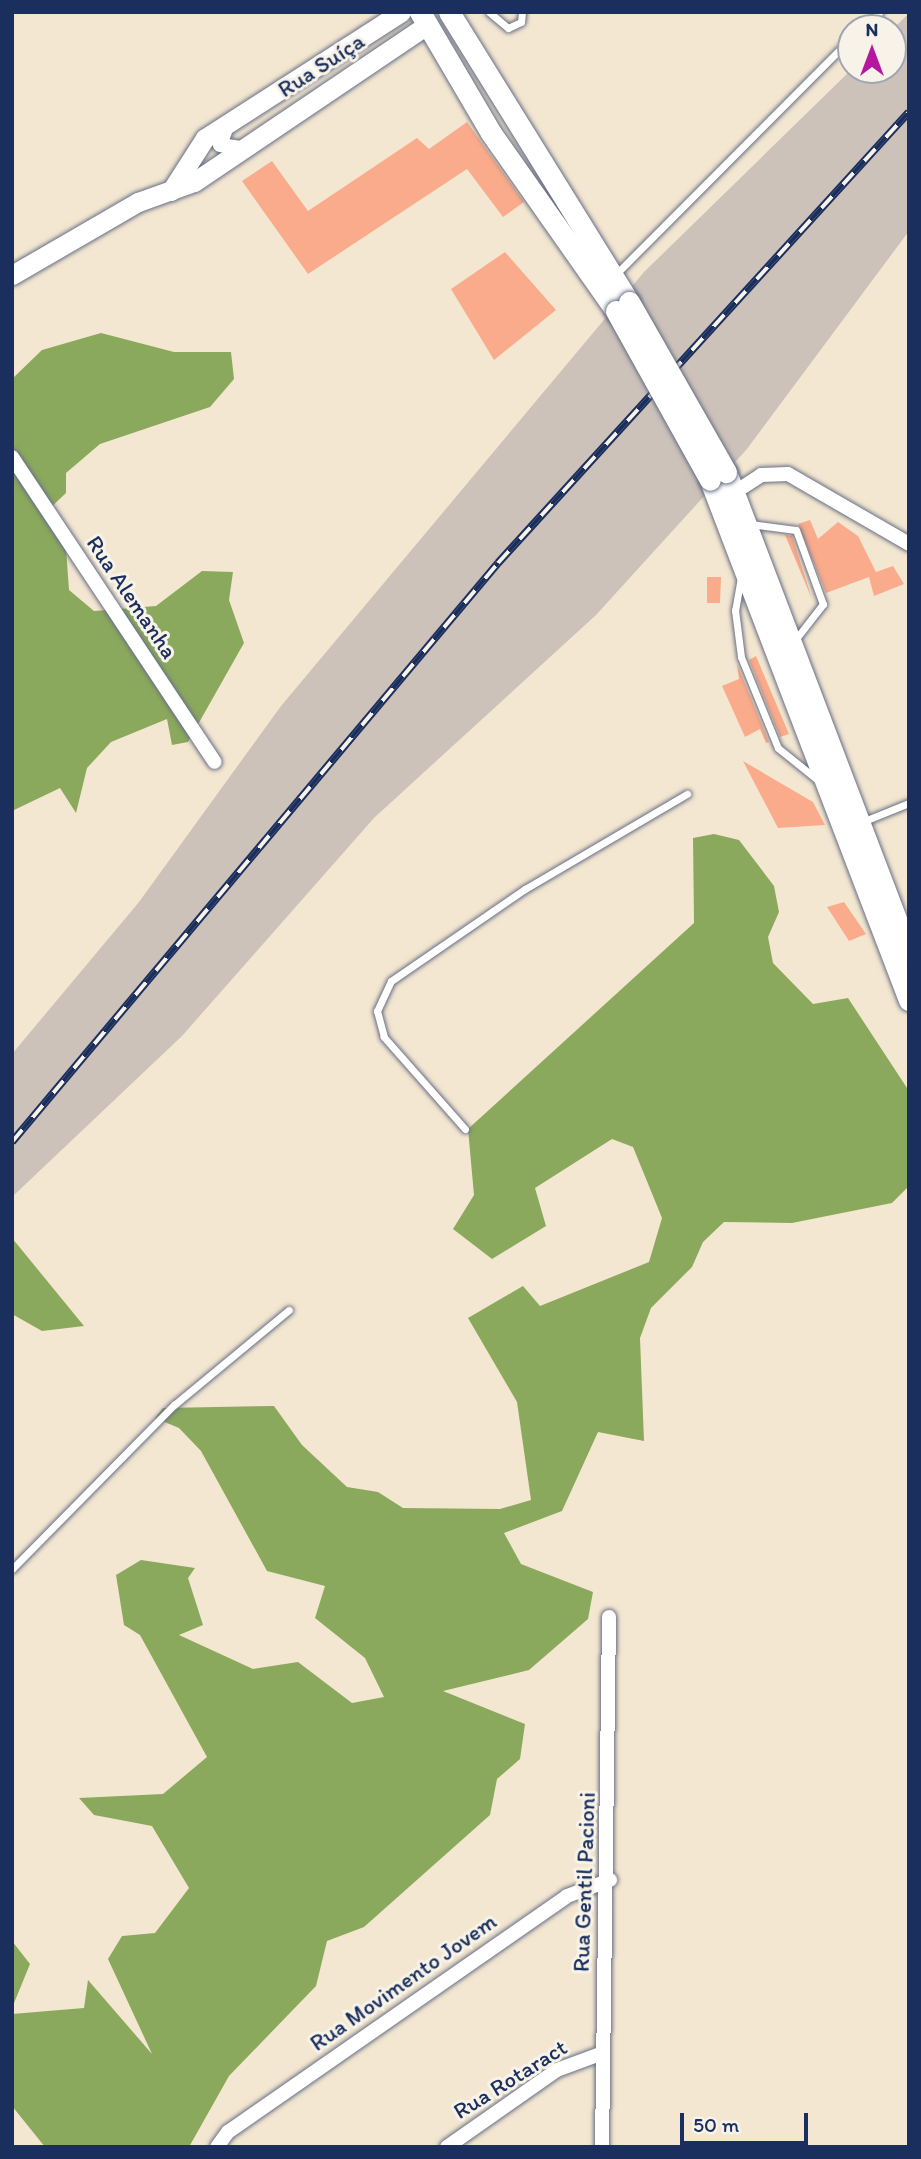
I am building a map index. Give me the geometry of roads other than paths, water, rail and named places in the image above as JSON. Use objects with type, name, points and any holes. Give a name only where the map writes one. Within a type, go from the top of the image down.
[{"type":"main road","points":[[449,12],[473,48],[609,281],[728,497],[744,566],[909,1000]]},
{"type":"main road","points":[[425,16],[447,21],[473,48]]},
{"type":"main road","points":[[425,16],[491,134],[609,281]]},
{"type":"main road","points":[[728,497],[750,524],[909,953]]},
{"type":"street","name":"Rua Suíça","points":[[171,191],[205,138],[401,12]]},
{"type":"street","name":"Rua Suíça","points":[[12,275],[138,202],[171,191],[241,148],[367,65],[425,16]]},
{"type":"street","points":[[353,45],[367,65]]},
{"type":"street","points":[[227,126],[220,145],[241,148]]},
{"type":"street","name":"Rua Alemanha","points":[[12,457],[215,762]]},
{"type":"street","points":[[728,497],[761,475],[788,474],[909,544]]},
{"type":"street","name":"Rua Gentil Pacioni","points":[[602,2147],[600,2054],[610,1880],[609,1617]]},
{"type":"street","name":"Rua Movimento Jovem","points":[[217,2147],[228,2132],[567,1896],[610,1880]]},
{"type":"street","name":"Rua Rotaract","points":[[447,2147],[557,2070],[600,2054]]},
{"type":"lane","points":[[489,12],[508,28],[521,22],[522,12]]},
{"type":"lane","points":[[609,281],[837,52]]},
{"type":"lane","points":[[750,524],[796,530],[822,604],[795,640]]},
{"type":"lane","points":[[744,566],[735,610],[741,657],[778,748],[797,769],[826,785]]},
{"type":"lane","points":[[465,1129],[384,1037],[377,1011],[391,981],[525,888],[687,794]]},
{"type":"lane","points":[[861,822],[909,803]]},
{"type":"lane","points":[[12,1569],[174,1405],[289,1310]]},
{"type":"railway","points":[[12,1142],[498,563],[909,112]]}]
